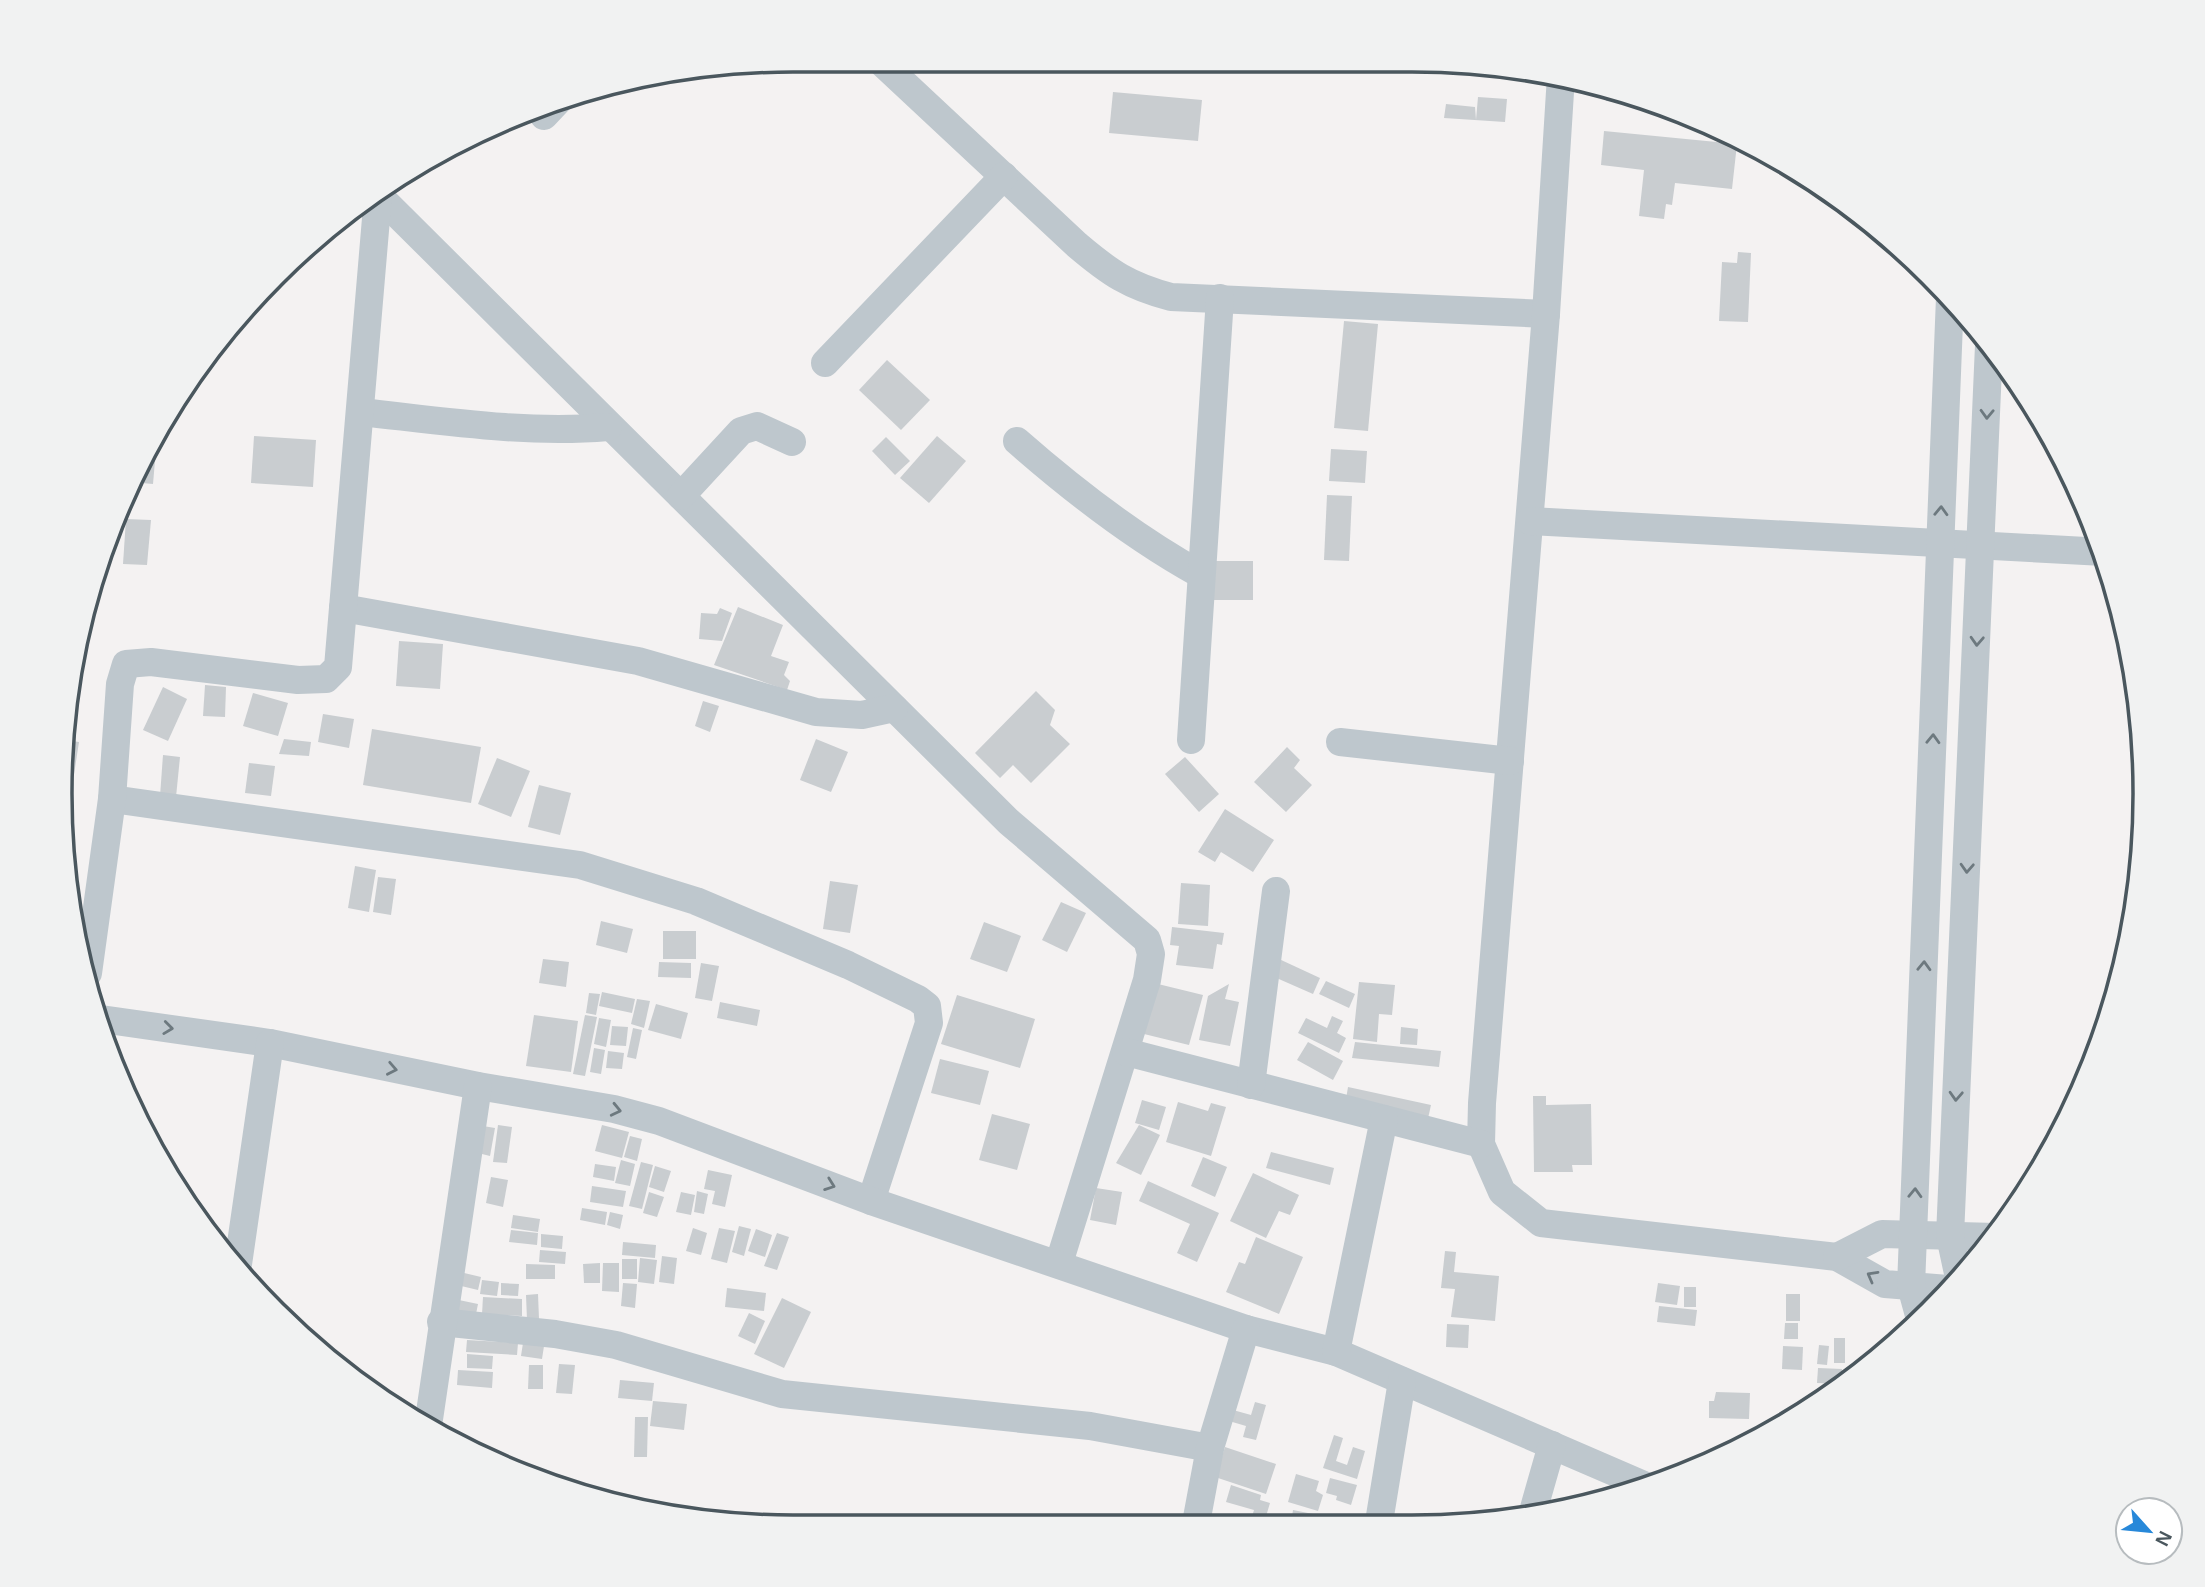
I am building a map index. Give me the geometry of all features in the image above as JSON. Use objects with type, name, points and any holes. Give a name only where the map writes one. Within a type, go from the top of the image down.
[{"type":"street","points":[[892,72],[1110,274],[1138,288],[1171,297],[1546,314]]},
{"type":"street","points":[[1561,88],[1530,522],[1482,1102],[1482,1144],[1502,1192],[1541,1223],[1837,1257],[1885,1284],[1937,1288]]},
{"type":"street","points":[[825,363],[1004,176]]},
{"type":"street","points":[[383,200],[608,427],[1009,822],[1147,940],[1151,954],[1147,980],[1059,1263]]},
{"type":"street","points":[[91,955],[112,799],[120,684],[126,664],[151,662],[298,680],[326,678],[338,667],[341,657],[376,205]]},
{"type":"street","points":[[1191,740],[1220,299]]},
{"type":"street","points":[[1917,1308],[1911,1286],[1949,313]]},
{"type":"street","points":[[1956,1266],[1950,1236],[1988,360]]},
{"type":"street","points":[[361,412],[505,429],[575,430],[608,427]]},
{"type":"street","points":[[681,496],[741,431],[757,426],[793,442]]},
{"type":"street","points":[[1017,441],[1067,485],[1150,547],[1200,574]]},
{"type":"street","points":[[1530,522],[2091,551]]},
{"type":"street","points":[[343,608],[638,660],[816,712],[862,715],[894,708]]},
{"type":"street","points":[[1340,742],[1510,761]]},
{"type":"street","points":[[112,799],[580,866],[696,901],[848,965],[918,999],[927,1006],[929,1023],[872,1201]]},
{"type":"street","points":[[1251,1085],[1276,891]]},
{"type":"street","points":[[108,1020],[270,1043],[478,1086],[614,1109],[659,1121],[872,1201],[1246,1329],[1336,1352],[1633,1480]]},
{"type":"street","points":[[239,1254],[270,1043]]},
{"type":"street","points":[[1126,1052],[1482,1144]]},
{"type":"street","points":[[429,1417],[441,1322],[478,1086]]},
{"type":"street","points":[[1336,1352],[1384,1119]]},
{"type":"street","points":[[1837,1257],[1882,1234],[1981,1237]]},
{"type":"street","points":[[441,1322],[555,1334],[616,1345],[782,1394],[1090,1426],[1210,1448]]},
{"type":"street","points":[[1197,1515],[1210,1448],[1246,1329]]},
{"type":"street","points":[[1380,1515],[1402,1381]]},
{"type":"street","points":[[1535,1504],[1552,1445]]},
{"type":"building","points":[[1113,92],[1202,100],[1198,141],[1109,133]]},
{"type":"building","points":[[1478,97],[1507,99],[1505,122],[1444,118],[1446,104],[1475,107],[1476,120]]},
{"type":"building","points":[[1604,131],[1723,143],[1736,149],[1732,189],[1675,183],[1672,205],[1666,204],[1664,219],[1639,216],[1644,170],[1601,165]]},
{"type":"building","points":[[1738,252],[1751,253],[1748,322],[1719,321],[1722,262],[1737,263]]},
{"type":"building","points":[[1344,321],[1378,324],[1368,431],[1334,428]]},
{"type":"building","points":[[887,360],[930,400],[901,430],[859,390]]},
{"type":"building","points":[[254,436],[316,440],[313,487],[251,483]]},
{"type":"building","points":[[937,436],[966,461],[929,503],[900,478]]},
{"type":"building","points":[[886,437],[910,461],[895,475],[872,451]]},
{"type":"building","points":[[1331,449],[1367,451],[1365,483],[1329,481]]},
{"type":"building","points":[[155,457],[153,484],[142,483]]},
{"type":"building","points":[[1327,495],[1352,496],[1349,561],[1324,560]]},
{"type":"building","points":[[126,519],[151,520],[147,565],[123,564]]},
{"type":"building","points":[[1210,561],[1253,561],[1253,600],[1210,600]]},
{"type":"building","points":[[738,607],[783,625],[771,656],[789,662],[784,675],[790,681],[787,690],[714,665]]},
{"type":"building","points":[[720,608],[732,613],[722,641],[699,639],[701,613],[717,614]]},
{"type":"building","points":[[399,641],[443,644],[440,689],[396,686]]},
{"type":"building","points":[[205,685],[226,687],[225,717],[203,716]]},
{"type":"building","points":[[163,687],[187,699],[168,741],[143,730]]},
{"type":"building","points":[[1036,691],[1055,710],[1050,725],[1070,744],[1031,783],[1013,765],[1000,778],[975,753]]},
{"type":"building","points":[[253,693],[288,703],[278,736],[243,726]]},
{"type":"building","points":[[703,701],[719,706],[710,732],[695,726]]},
{"type":"building","points":[[323,714],[354,719],[349,748],[318,742]]},
{"type":"building","points":[[372,729],[481,747],[471,803],[363,785]]},
{"type":"building","points":[[284,739],[311,742],[309,756],[279,754]]},
{"type":"building","points":[[816,739],[848,752],[831,792],[800,780]]},
{"type":"building","points":[[74,741],[79,742],[72,781]]},
{"type":"building","points":[[1287,747],[1300,760],[1294,768],[1312,785],[1286,812],[1254,782]]},
{"type":"building","points":[[163,755],[180,757],[176,797],[160,796]]},
{"type":"building","points":[[1185,757],[1219,794],[1199,812],[1165,774]]},
{"type":"building","points":[[497,758],[530,771],[511,817],[478,804]]},
{"type":"building","points":[[249,763],[275,766],[271,796],[245,793]]},
{"type":"building","points":[[539,785],[571,793],[560,835],[528,827]]},
{"type":"building","points":[[1225,809],[1274,840],[1253,872],[1221,852],[1215,862],[1198,852]]},
{"type":"building","points":[[355,866],[376,870],[369,912],[348,908]]},
{"type":"building","points":[[378,877],[396,879],[391,915],[373,912]]},
{"type":"building","points":[[830,881],[858,885],[850,933],[823,929]]},
{"type":"building","points":[[1181,883],[1210,885],[1208,926],[1178,924]]},
{"type":"building","points":[[1061,902],[1086,913],[1067,952],[1042,940]]},
{"type":"building","points":[[601,921],[633,929],[627,953],[596,945]]},
{"type":"building","points":[[984,922],[1021,936],[1007,972],[970,959]]},
{"type":"building","points":[[1172,927],[1224,933],[1222,945],[1217,944],[1213,969],[1176,965],[1179,946],[1170,945]]},
{"type":"building","points":[[663,931],[696,931],[696,959],[663,959]]},
{"type":"building","points":[[543,959],[569,962],[566,987],[539,983]]},
{"type":"building","points":[[1279,959],[1320,978],[1313,994],[1272,976]]},
{"type":"building","points":[[659,962],[691,963],[691,978],[658,977]]},
{"type":"building","points":[[701,963],[719,966],[712,1001],[695,998]]},
{"type":"building","points":[[1326,981],[1355,994],[1349,1008],[1319,994]]},
{"type":"building","points":[[1359,982],[1395,985],[1392,1015],[1379,1014],[1377,1042],[1353,1039]]},
{"type":"building","points":[[1158,984],[1203,995],[1189,1045],[1144,1034]]},
{"type":"building","points":[[1229,984],[1225,999],[1239,1002],[1230,1046],[1199,1040],[1208,996]]},
{"type":"building","points":[[602,992],[635,999],[632,1013],[599,1006]]},
{"type":"building","points":[[589,993],[600,994],[596,1015],[586,1013]]},
{"type":"building","points":[[957,995],[1035,1019],[1020,1068],[941,1044]]},
{"type":"building","points":[[637,999],[650,1001],[644,1028],[631,1024]]},
{"type":"building","points":[[720,1002],[760,1010],[757,1026],[717,1018]]},
{"type":"building","points":[[656,1004],[688,1013],[681,1039],[648,1030]]},
{"type":"building","points":[[534,1015],[578,1021],[571,1072],[526,1066]]},
{"type":"building","points":[[585,1015],[597,1017],[585,1076],[573,1074]]},
{"type":"building","points":[[1332,1016],[1343,1021],[1337,1033],[1346,1038],[1339,1053],[1298,1033],[1306,1018],[1327,1028]]},
{"type":"building","points":[[599,1018],[611,1020],[606,1047],[594,1044]]},
{"type":"building","points":[[612,1026],[628,1027],[626,1046],[610,1045]]},
{"type":"building","points":[[1401,1027],[1418,1029],[1417,1045],[1400,1044]]},
{"type":"building","points":[[633,1028],[642,1030],[636,1059],[627,1057]]},
{"type":"building","points":[[1308,1042],[1343,1061],[1333,1080],[1297,1060]]},
{"type":"building","points":[[1355,1042],[1441,1051],[1439,1067],[1352,1058]]},
{"type":"building","points":[[594,1048],[605,1050],[601,1074],[590,1072]]},
{"type":"building","points":[[608,1051],[624,1053],[622,1069],[606,1068]]},
{"type":"building","points":[[940,1059],[989,1071],[980,1105],[931,1093]]},
{"type":"building","points":[[1348,1087],[1431,1105],[1427,1123],[1345,1105]]},
{"type":"building","points":[[1533,1096],[1546,1096],[1546,1105],[1591,1104],[1592,1165],[1572,1165],[1573,1172],[1534,1172]]},
{"type":"building","points":[[1142,1100],[1166,1107],[1159,1130],[1135,1123]]},
{"type":"building","points":[[1178,1102],[1208,1111],[1211,1103],[1226,1107],[1211,1156],[1166,1142]]},
{"type":"building","points":[[992,1114],[1030,1124],[1017,1170],[979,1160]]},
{"type":"building","points":[[498,1125],[512,1127],[507,1163],[493,1162]]},
{"type":"building","points":[[602,1125],[629,1132],[622,1158],[595,1151]]},
{"type":"building","points":[[1139,1125],[1160,1135],[1141,1175],[1116,1163]]},
{"type":"building","points":[[483,1126],[495,1128],[490,1156],[478,1153]]},
{"type":"building","points":[[630,1136],[642,1139],[637,1161],[624,1157]]},
{"type":"building","points":[[1271,1152],[1334,1168],[1330,1185],[1266,1168]]},
{"type":"building","points":[[1203,1157],[1227,1167],[1215,1197],[1191,1186]]},
{"type":"building","points":[[621,1160],[635,1164],[630,1186],[615,1183]]},
{"type":"building","points":[[641,1162],[653,1165],[642,1209],[629,1206]]},
{"type":"building","points":[[595,1164],[616,1167],[614,1181],[593,1177]]},
{"type":"building","points":[[655,1166],[671,1171],[664,1192],[649,1187]]},
{"type":"building","points":[[708,1170],[732,1175],[725,1207],[712,1204],[715,1191],[704,1189]]},
{"type":"building","points":[[1253,1173],[1299,1195],[1290,1215],[1279,1211],[1266,1238],[1230,1221]]},
{"type":"building","points":[[491,1177],[508,1180],[503,1207],[486,1203]]},
{"type":"building","points":[[1148,1181],[1219,1213],[1197,1262],[1177,1253],[1190,1224],[1139,1201]]},
{"type":"building","points":[[592,1186],[626,1191],[623,1207],[590,1202]]},
{"type":"building","points":[[1096,1188],[1122,1192],[1116,1225],[1090,1220]]},
{"type":"building","points":[[697,1191],[708,1194],[704,1214],[694,1212]]},
{"type":"building","points":[[649,1192],[664,1197],[657,1217],[643,1213]]},
{"type":"building","points":[[681,1192],[695,1195],[691,1215],[676,1212]]},
{"type":"building","points":[[582,1208],[607,1212],[605,1225],[580,1220]]},
{"type":"building","points":[[610,1212],[623,1215],[620,1229],[607,1225]]},
{"type":"building","points":[[513,1215],[540,1219],[538,1232],[511,1228]]},
{"type":"building","points":[[739,1226],[751,1229],[744,1256],[732,1252]]},
{"type":"building","points":[[693,1228],[707,1233],[701,1255],[686,1251]]},
{"type":"building","points":[[719,1228],[735,1231],[727,1263],[711,1259]]},
{"type":"building","points":[[756,1229],[772,1235],[765,1257],[748,1251]]},
{"type":"building","points":[[511,1230],[538,1233],[537,1245],[509,1242]]},
{"type":"building","points":[[777,1233],[789,1237],[777,1270],[764,1266]]},
{"type":"building","points":[[541,1234],[563,1236],[562,1249],[541,1247]]},
{"type":"building","points":[[1256,1237],[1303,1257],[1279,1314],[1226,1292],[1239,1262],[1245,1264]]},
{"type":"building","points":[[623,1242],[656,1245],[655,1258],[622,1255]]},
{"type":"building","points":[[540,1250],[566,1252],[565,1264],[539,1262]]},
{"type":"building","points":[[1445,1251],[1456,1252],[1454,1272],[1499,1276],[1495,1321],[1451,1317],[1455,1289],[1441,1288]]},
{"type":"building","points":[[662,1256],[677,1258],[674,1284],[659,1282]]},
{"type":"building","points":[[640,1258],[657,1260],[654,1284],[638,1282]]},
{"type":"building","points":[[622,1259],[637,1259],[637,1279],[622,1279]]},
{"type":"building","points":[[600,1263],[600,1283],[584,1283],[583,1264]]},
{"type":"building","points":[[603,1263],[619,1263],[619,1292],[602,1291]]},
{"type":"building","points":[[526,1264],[555,1265],[555,1279],[526,1279]]},
{"type":"building","points":[[460,1272],[481,1277],[478,1290],[457,1285]]},
{"type":"building","points":[[482,1280],[499,1282],[497,1296],[480,1294]]},
{"type":"building","points":[[501,1283],[519,1284],[518,1296],[501,1295]]},
{"type":"building","points":[[623,1283],[637,1284],[635,1308],[621,1306]]},
{"type":"building","points":[[1658,1283],[1680,1286],[1677,1305],[1655,1302]]},
{"type":"building","points":[[1684,1287],[1696,1287],[1696,1307],[1684,1307]]},
{"type":"building","points":[[727,1288],[766,1293],[764,1311],[725,1307]]},
{"type":"building","points":[[538,1294],[539,1319],[527,1320],[526,1295]]},
{"type":"building","points":[[1786,1294],[1800,1294],[1800,1321],[1786,1321]]},
{"type":"building","points":[[483,1297],[522,1299],[522,1316],[482,1314]]},
{"type":"building","points":[[782,1298],[811,1312],[784,1368],[754,1354]]},
{"type":"building","points":[[454,1299],[478,1304],[475,1319],[451,1315]]},
{"type":"building","points":[[1659,1306],[1697,1310],[1695,1326],[1657,1322]]},
{"type":"building","points":[[749,1313],[765,1321],[755,1344],[738,1336]]},
{"type":"building","points":[[1785,1323],[1798,1323],[1798,1339],[1784,1339]]},
{"type":"building","points":[[1447,1324],[1469,1325],[1468,1348],[1446,1347]]},
{"type":"building","points":[[1834,1338],[1845,1338],[1845,1363],[1834,1363]]},
{"type":"building","points":[[467,1340],[518,1343],[517,1355],[466,1352]]},
{"type":"building","points":[[523,1343],[544,1346],[542,1359],[521,1356]]},
{"type":"building","points":[[1819,1345],[1829,1346],[1827,1365],[1817,1364]]},
{"type":"building","points":[[1783,1346],[1803,1347],[1802,1370],[1782,1369]]},
{"type":"building","points":[[467,1354],[493,1356],[492,1369],[467,1368]]},
{"type":"building","points":[[559,1364],[575,1365],[572,1394],[556,1393]]},
{"type":"building","points":[[529,1365],[543,1365],[543,1389],[528,1389]]},
{"type":"building","points":[[1818,1368],[1842,1369],[1842,1373],[1827,1383],[1817,1383]]},
{"type":"building","points":[[458,1370],[493,1372],[492,1388],[457,1385]]},
{"type":"building","points":[[620,1380],[654,1383],[652,1401],[618,1398]]},
{"type":"building","points":[[1716,1392],[1750,1393],[1749,1419],[1709,1418],[1709,1401],[1714,1401]]},
{"type":"building","points":[[653,1401],[687,1404],[684,1430],[650,1426]]},
{"type":"building","points":[[1255,1402],[1266,1405],[1256,1440],[1243,1437],[1246,1426],[1229,1421],[1233,1410],[1251,1415]]},
{"type":"building","points":[[635,1417],[648,1417],[647,1457],[634,1457]]},
{"type":"building","points":[[1334,1435],[1343,1438],[1336,1461],[1347,1465],[1353,1447],[1365,1451],[1357,1479],[1323,1468]]},
{"type":"building","points":[[1225,1447],[1276,1464],[1266,1494],[1215,1477]]},
{"type":"building","points":[[1296,1474],[1319,1481],[1316,1491],[1323,1495],[1318,1511],[1288,1502]]},
{"type":"building","points":[[1330,1478],[1357,1485],[1351,1505],[1326,1493]]},
{"type":"building","points":[[1231,1485],[1261,1495],[1260,1500],[1270,1503],[1266,1515],[1252,1515],[1254,1510],[1226,1502]]},
{"type":"building","points":[[1293,1510],[1318,1515],[1292,1515]]}]
